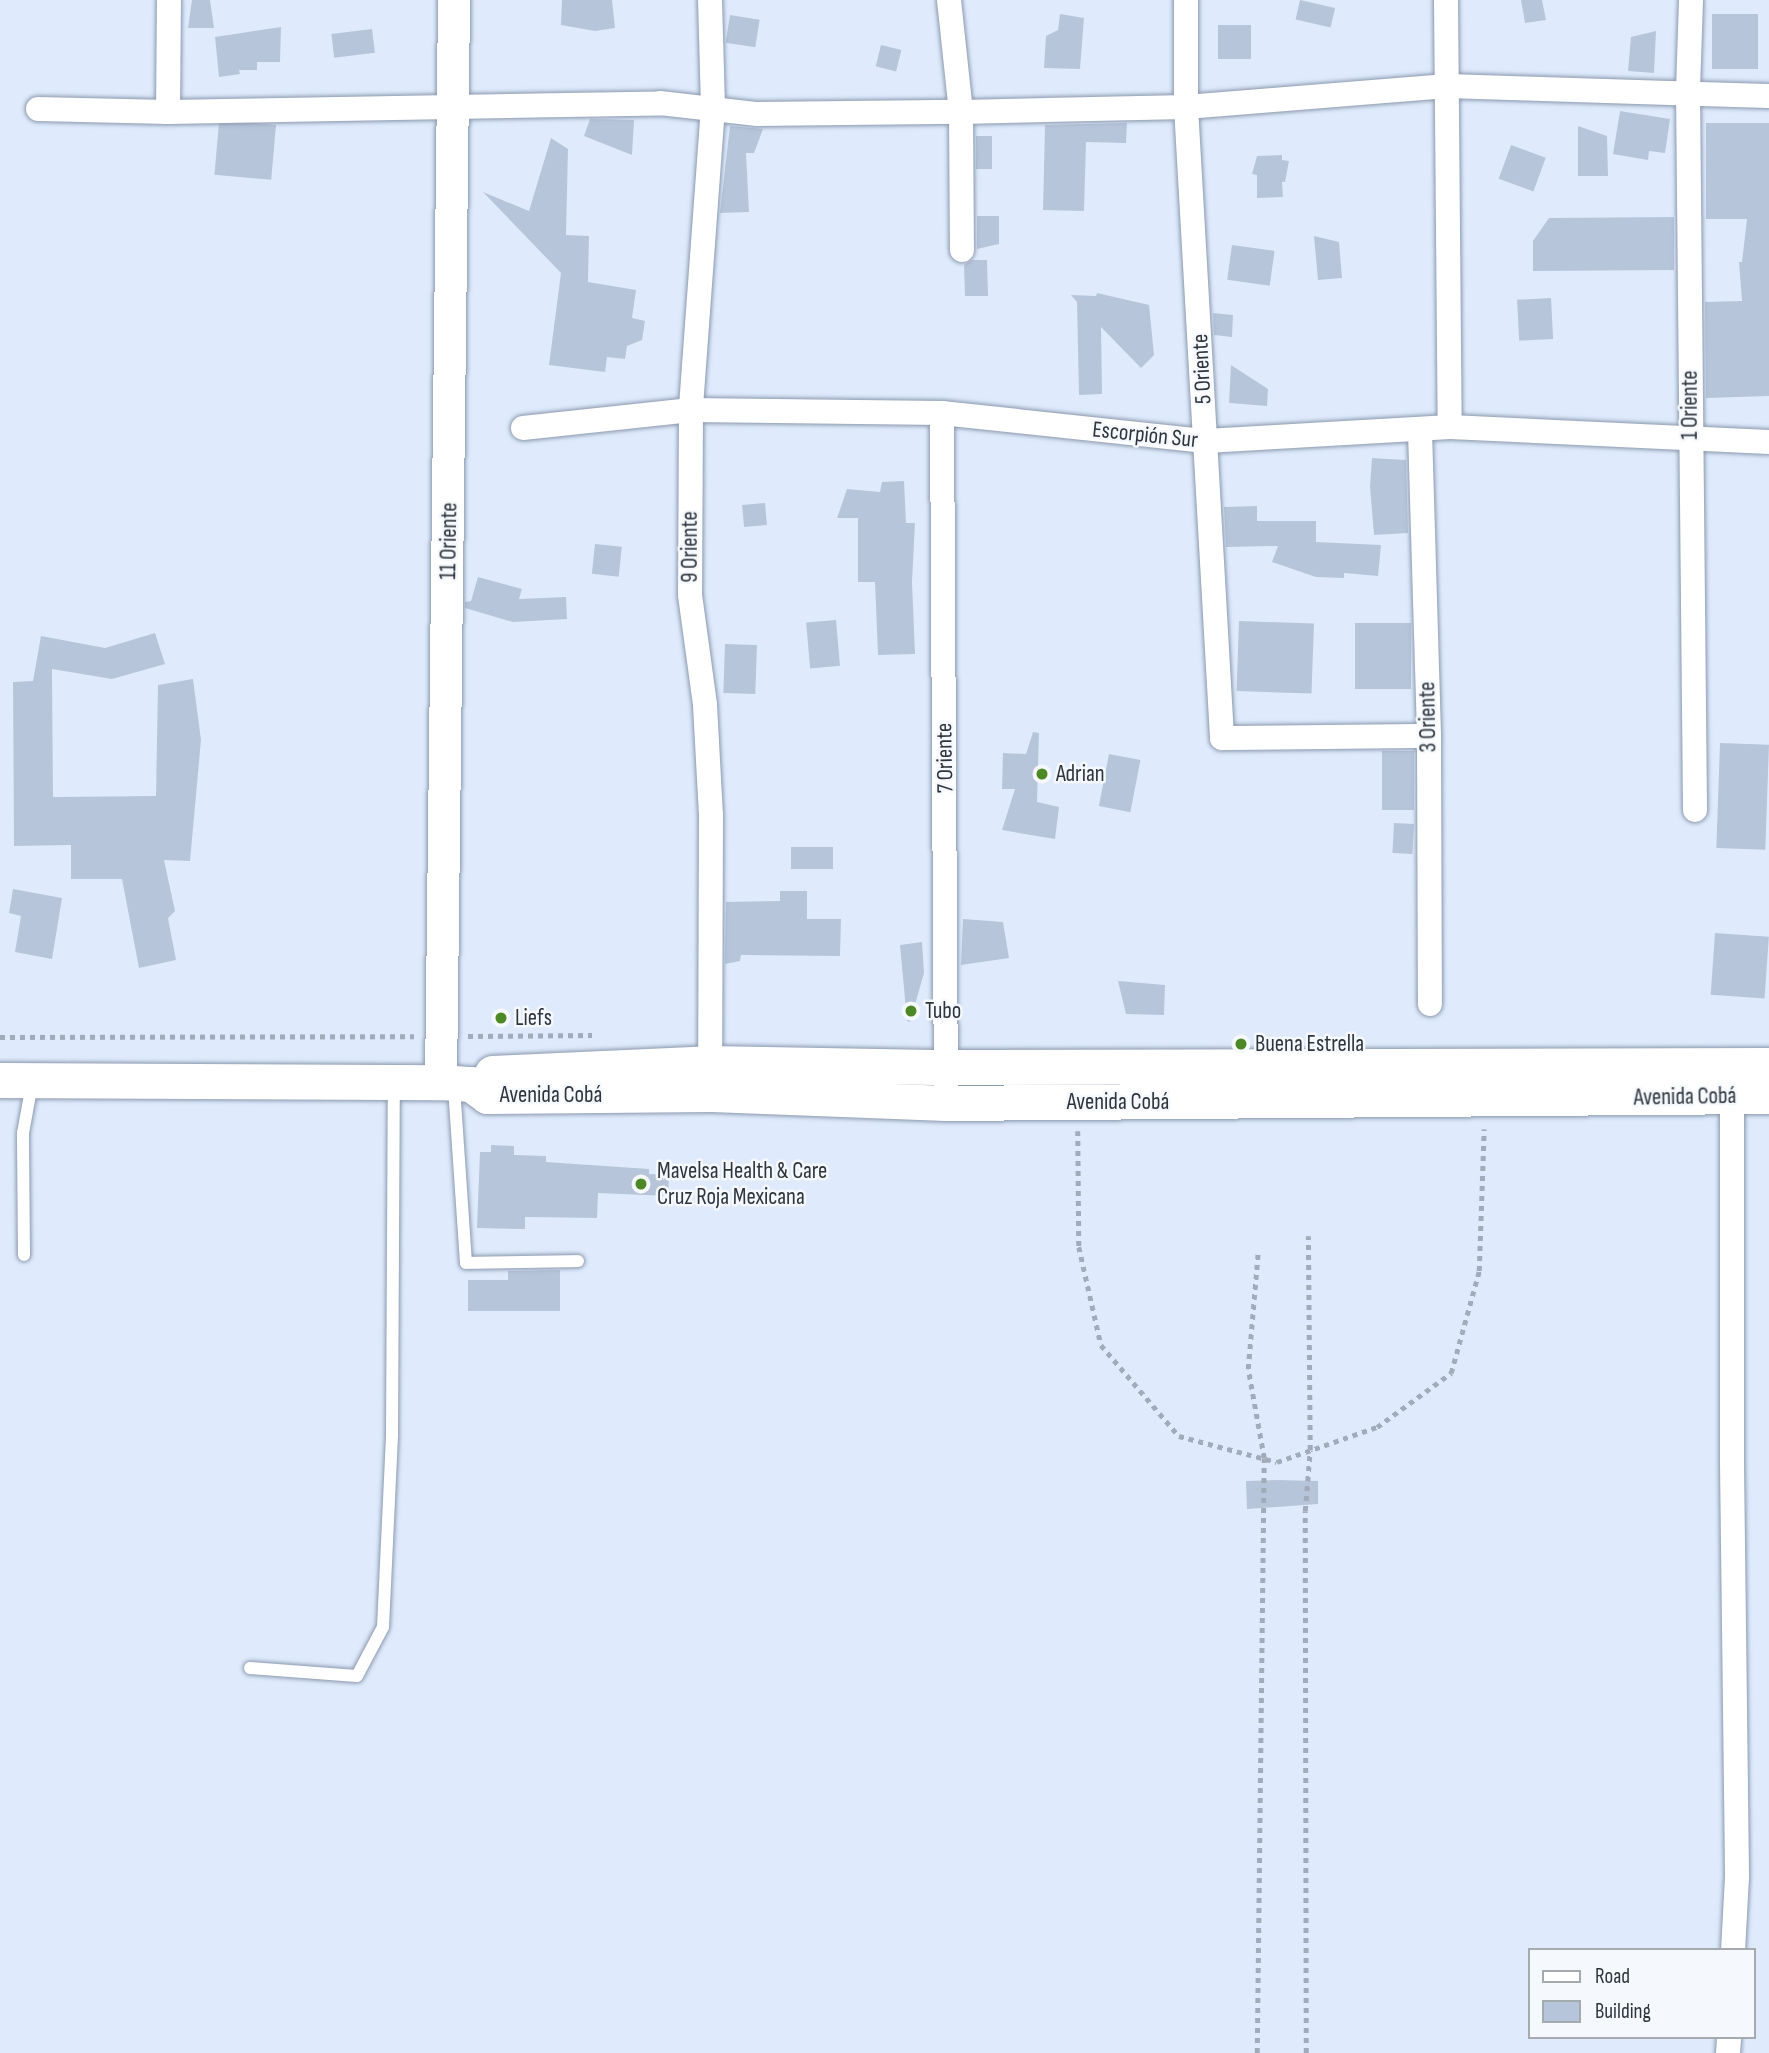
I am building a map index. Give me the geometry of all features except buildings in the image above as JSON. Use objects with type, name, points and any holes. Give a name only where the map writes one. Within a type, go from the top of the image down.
[{"type":"main road","name":"Avenida Cobá","points":[[710,1078],[946,1103],[1485,1100],[1732,1081],[1769,1065]]},
{"type":"main road","name":"Avenida Cobá","points":[[16,1080],[455,1083],[487,1096],[710,1078],[947,1067],[1732,1081],[1769,1096]]},
{"type":"street","points":[[168,112],[169,0]]},
{"type":"street","name":"11 Oriente","points":[[454,0],[455,1083]]},
{"type":"street","name":"9 Oriente","points":[[710,0],[713,107],[691,410],[690,595],[705,705],[711,815],[710,1078]]},
{"type":"street","points":[[949,0],[961,112],[961,250]]},
{"type":"street","name":"5 Oriente","points":[[1186,0],[1186,107],[1223,738],[1429,736]]},
{"type":"street","points":[[1446,0],[1450,427]]},
{"type":"street","name":"1 Oriente","points":[[1691,0],[1688,92],[1695,810]]},
{"type":"street","points":[[38,109],[168,112],[660,103],[757,114],[961,112],[1186,107],[1447,86],[1769,96]]},
{"type":"street","name":"Escorpión Sur","points":[[523,428],[691,410],[942,413],[1206,441],[1420,431],[1450,427],[1769,442]]},
{"type":"street","name":"7 Oriente","points":[[942,413],[946,1103]]},
{"type":"street","name":"3 Oriente","points":[[1420,431],[1429,736],[1430,1004]]},
{"type":"street","points":[[1732,1081],[1737,1877],[1733,1948]]},
{"type":"lane","points":[[16,1080],[23,1133],[23,1255]]},
{"type":"lane","points":[[250,1668],[357,1676],[383,1627],[392,1434],[394,1082]]},
{"type":"lane","points":[[455,1083],[466,1263],[578,1261]]},
{"type":"path","points":[[1078,1102],[1079,1247],[1101,1345],[1179,1436],[1277,1462],[1377,1427],[1451,1373],[1479,1271],[1485,1100]]},
{"type":"path","points":[[1306,2053],[1305,1511],[1310,1450],[1308,1236]]},
{"type":"path","points":[[1257,2053],[1264,1458],[1248,1368],[1258,1253]]},
{"type":"place","name":"Adrian","points":[[1042,774]]},
{"type":"place","name":"Tubo","points":[[911,1011]]},
{"type":"place","name":"Liefs","points":[[501,1018]]},
{"type":"place","name":"Buena Estrella","points":[[1241,1044]]},
{"type":"place","name":"Mavelsa Health & Care Cruz Roja Mexicana","points":[[641,1184]]}]
